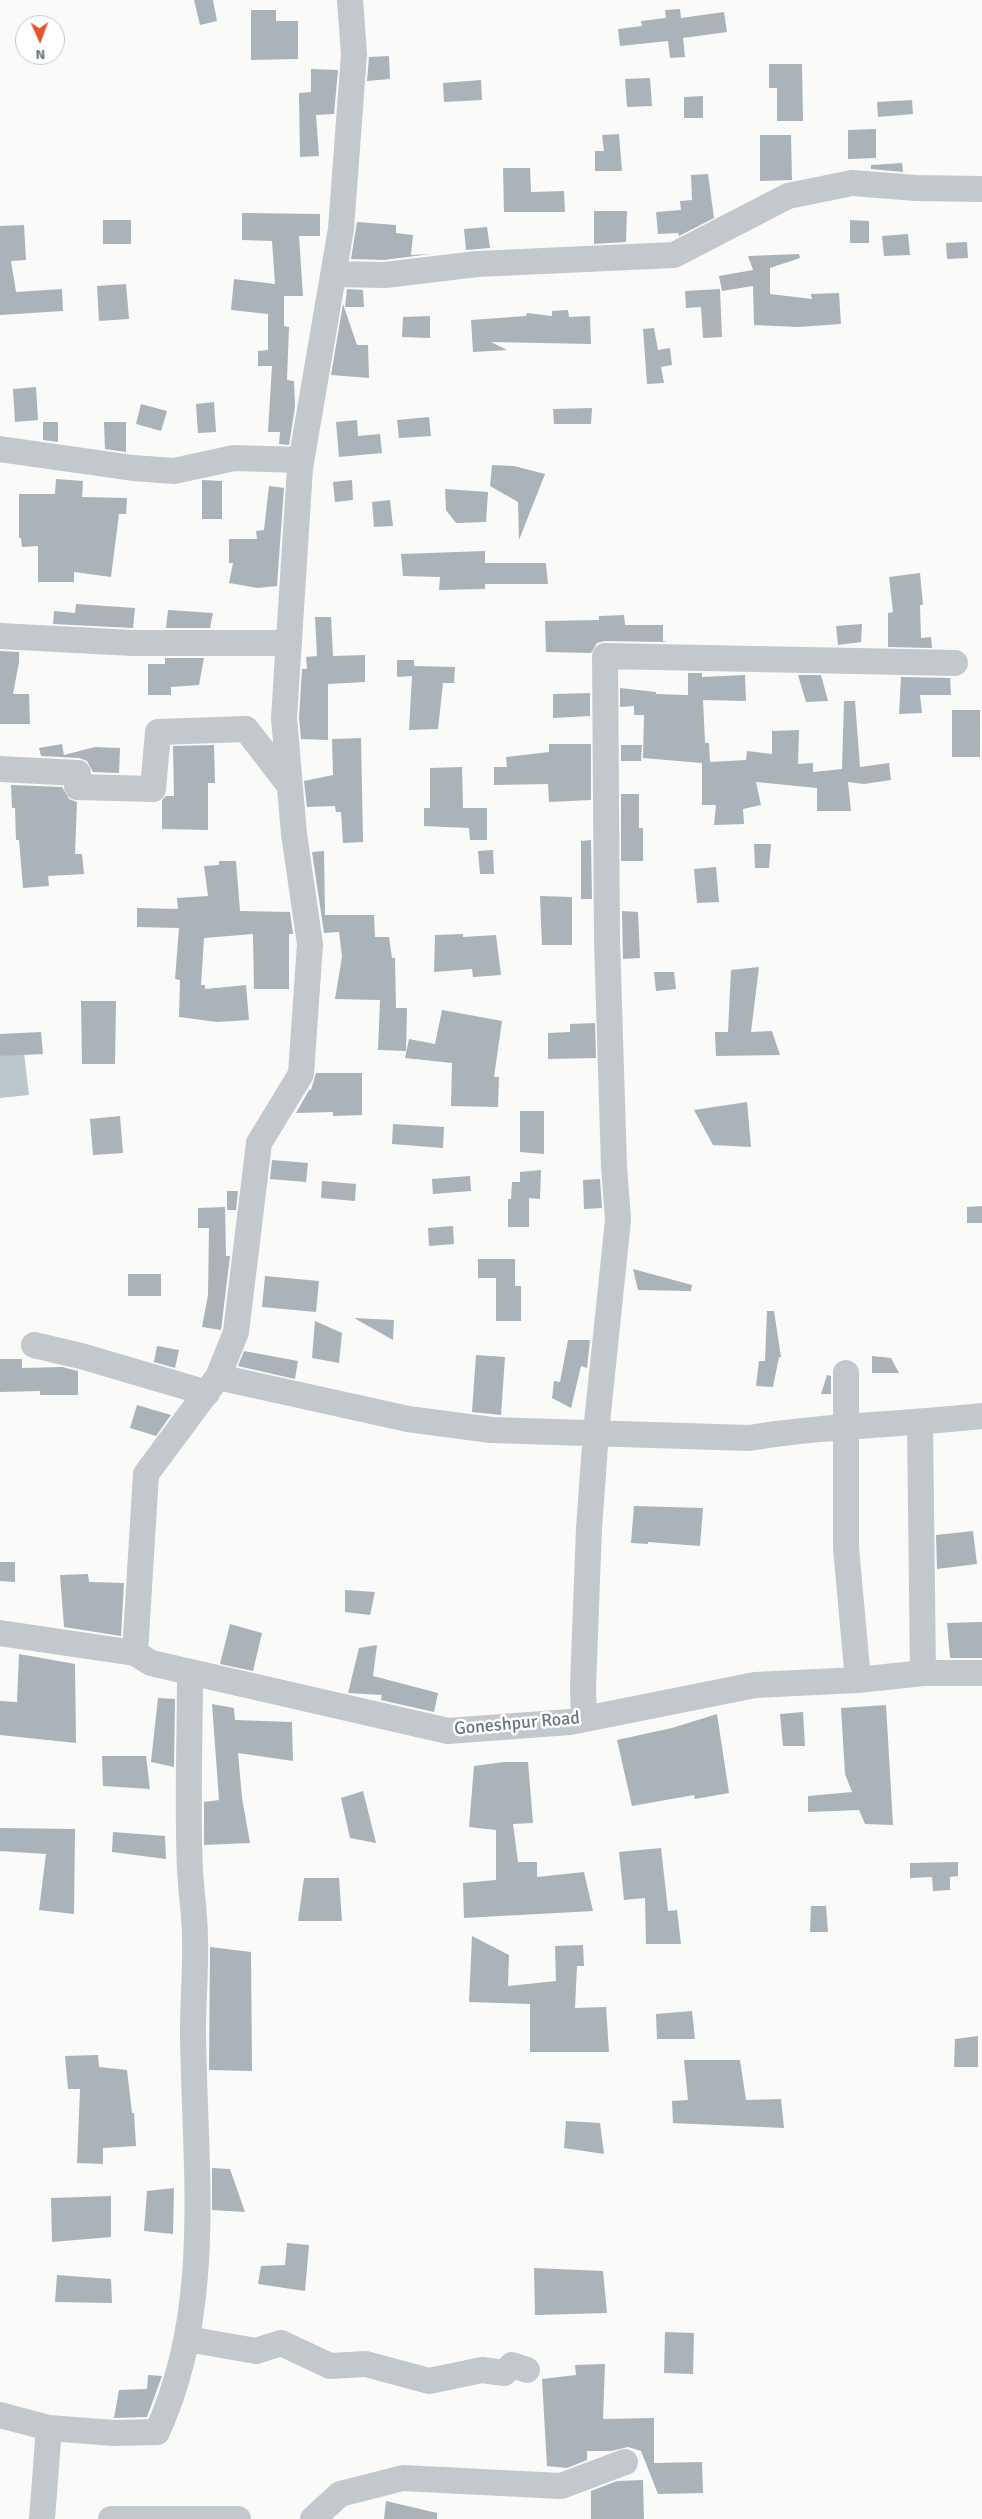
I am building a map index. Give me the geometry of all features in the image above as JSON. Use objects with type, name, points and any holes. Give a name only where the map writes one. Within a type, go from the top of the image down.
[{"type":"street","points":[[135,1653],[146,1474],[212,1385],[236,1332],[259,1143],[301,1074],[310,944],[294,834],[284,718],[301,460],[341,229],[354,54],[350,0]]},
{"type":"street","points":[[334,274],[385,274],[477,264],[674,255],[788,196],[852,183],[916,188],[982,189]]},
{"type":"street","points":[[0,449],[133,468],[174,471],[234,458],[301,460]]},
{"type":"street","points":[[0,636],[133,643],[201,641],[289,643]]},
{"type":"street","points":[[584,1719],[583,1686],[589,1528],[596,1432],[618,1220],[614,1166],[607,940],[605,656],[955,663]]},
{"type":"street","points":[[0,769],[78,773],[77,787],[153,789],[158,732],[246,730],[290,786]]},
{"type":"street","points":[[34,1345],[212,1385],[408,1419],[491,1430],[749,1438],[784,1432],[920,1423],[982,1416]]},
{"type":"street","points":[[846,1373],[846,1548],[858,1680]]},
{"type":"street","points":[[920,1423],[923,1673]]},
{"type":"street","name":"Goneshpur Road","points":[[0,1633],[135,1653],[150,1663],[448,1731],[570,1722],[755,1685],[858,1680],[923,1673],[982,1674]]},
{"type":"street","points":[[0,2415],[49,2428],[157,2432],[172,2400],[187,2339],[195,2289],[197,2169],[193,2030],[195,1938],[190,1869],[190,1672]]},
{"type":"street","points":[[187,2339],[256,2350],[281,2344],[330,2366],[366,2364],[429,2381],[482,2370],[504,2373],[512,2365],[527,2370]]},
{"type":"street","points":[[42,2519],[49,2428]]},
{"type":"street","points":[[313,2519],[340,2494],[403,2478],[561,2486],[625,2462]]},
{"type":"street","points":[[111,2519],[238,2519]]},
{"type":"shaded area","points":[[24,1053],[29,1095],[0,1098],[0,1056]]},
{"type":"building","points":[[194,0],[213,0],[217,21],[200,25]]},
{"type":"building","points":[[680,9],[681,18],[724,12],[727,32],[683,38],[685,57],[670,58],[668,41],[620,46],[618,29],[642,26],[641,21],[666,18],[665,10]]},
{"type":"building","points":[[251,10],[276,10],[276,21],[298,21],[298,59],[251,60]]},
{"type":"building","points":[[389,56],[390,79],[367,81],[369,57]]},
{"type":"building","points":[[769,64],[802,64],[803,121],[777,121],[777,88],[769,88]]},
{"type":"building","points":[[311,69],[338,70],[334,114],[316,115],[319,156],[300,157],[299,93],[311,92]]},
{"type":"building","points":[[650,78],[652,106],[627,107],[625,79]]},
{"type":"building","points":[[481,80],[482,100],[444,102],[443,83]]},
{"type":"building","points":[[703,96],[703,118],[684,118],[684,97]]},
{"type":"building","points":[[912,100],[913,114],[878,117],[877,102]]},
{"type":"building","points":[[876,129],[876,158],[848,159],[848,130]]},
{"type":"building","points":[[619,134],[622,171],[595,171],[595,151],[604,151],[602,135]]},
{"type":"building","points":[[760,135],[791,135],[792,180],[760,181]]},
{"type":"building","points":[[902,163],[903,172],[871,169],[871,165]]},
{"type":"building","points":[[503,168],[530,168],[531,192],[564,191],[565,212],[504,212]]},
{"type":"building","points":[[708,174],[714,218],[679,236],[678,233],[658,234],[656,212],[681,210],[680,201],[692,200],[691,175]]},
{"type":"building","points":[[594,211],[627,211],[626,242],[594,244]]},
{"type":"building","points":[[242,213],[320,214],[320,236],[299,236],[303,296],[284,296],[284,326],[289,327],[287,380],[294,381],[295,407],[289,445],[279,444],[280,432],[268,432],[272,366],[258,366],[258,351],[268,350],[268,314],[231,310],[234,279],[275,284],[272,241],[242,240]]},
{"type":"building","points":[[103,220],[131,220],[131,244],[103,244]]},
{"type":"building","points":[[850,220],[869,221],[869,243],[850,243]]},
{"type":"building","points":[[357,222],[396,225],[396,233],[413,235],[411,255],[431,254],[384,260],[351,259]]},
{"type":"building","points":[[24,225],[26,260],[11,261],[16,292],[62,289],[63,311],[0,315],[0,226]]},
{"type":"building","points":[[487,227],[490,248],[466,250],[464,229]]},
{"type":"building","points":[[908,234],[910,255],[884,256],[882,236]]},
{"type":"building","points":[[967,242],[968,258],[947,259],[946,243]]},
{"type":"building","points":[[799,254],[800,258],[770,268],[770,294],[812,299],[811,294],[839,293],[841,324],[798,327],[754,325],[753,286],[722,291],[719,276],[753,270],[748,256]]},
{"type":"building","points":[[126,284],[129,319],[99,321],[97,286]]},
{"type":"building","points":[[347,289],[363,290],[364,307],[345,307]]},
{"type":"building","points":[[720,289],[722,337],[703,338],[701,307],[686,308],[685,291]]},
{"type":"building","points":[[343,304],[357,345],[368,345],[369,378],[331,375]]},
{"type":"building","points":[[568,310],[569,317],[590,316],[591,344],[491,342],[507,350],[473,352],[471,320],[526,316],[527,313],[552,316],[552,311]]},
{"type":"building","points":[[430,316],[430,338],[402,337],[403,317]]},
{"type":"building","points":[[654,328],[658,350],[670,348],[672,365],[661,367],[664,383],[647,384],[643,329]]},
{"type":"building","points":[[36,387],[38,420],[15,422],[13,389]]},
{"type":"building","points":[[214,402],[216,432],[198,433],[196,404]]},
{"type":"building","points":[[141,404],[167,411],[161,431],[136,424]]},
{"type":"building","points":[[592,408],[591,424],[554,424],[553,409]]},
{"type":"building","points":[[429,417],[431,436],[399,438],[397,420]]},
{"type":"building","points":[[357,420],[358,436],[380,434],[382,453],[339,457],[336,422]]},
{"type":"building","points":[[43,422],[58,422],[58,442],[43,440]]},
{"type":"building","points":[[104,422],[126,422],[126,452],[105,449]]},
{"type":"building","points":[[492,465],[514,466],[545,474],[519,540],[518,502],[490,486]]},
{"type":"building","points":[[56,479],[83,481],[82,497],[127,498],[126,514],[119,514],[111,577],[74,572],[74,582],[38,582],[38,546],[22,547],[21,538],[19,538],[19,494],[55,494]]},
{"type":"building","points":[[202,480],[222,481],[222,519],[202,519]]},
{"type":"building","points":[[352,480],[353,500],[335,502],[333,482]]},
{"type":"building","points":[[269,486],[284,488],[277,586],[258,588],[229,583],[233,563],[229,563],[229,539],[257,539],[256,531],[264,530]]},
{"type":"building","points":[[445,489],[488,492],[486,522],[456,523],[446,510]]},
{"type":"building","points":[[390,500],[393,526],[374,527],[372,502]]},
{"type":"building","points":[[485,551],[485,563],[546,563],[548,584],[485,584],[485,589],[439,590],[440,577],[403,576],[401,554]]},
{"type":"building","points":[[920,573],[923,605],[920,605],[921,638],[931,637],[932,648],[888,647],[888,613],[893,612],[889,577]]},
{"type":"building","points":[[76,604],[135,608],[133,628],[53,624],[54,611],[75,613]]},
{"type":"building","points":[[168,610],[213,613],[210,628],[166,628]]},
{"type":"building","points":[[624,615],[625,625],[663,625],[663,641],[667,642],[605,641],[597,643],[591,653],[546,652],[545,621],[599,620],[599,616]]},
{"type":"building","points":[[315,617],[331,617],[333,656],[365,655],[365,682],[328,684],[328,740],[301,739],[299,718],[302,669],[307,669],[306,657],[317,656]]},
{"type":"building","points":[[862,624],[861,642],[838,645],[836,626]]},
{"type":"building","points":[[0,651],[19,652],[13,694],[29,694],[30,724],[0,724]]},
{"type":"building","points":[[165,658],[204,658],[199,685],[171,687],[171,695],[148,695],[148,664],[165,664]]},
{"type":"building","points":[[397,660],[414,660],[414,666],[455,667],[454,683],[443,683],[438,729],[409,730],[412,676],[397,677]]},
{"type":"building","points":[[688,673],[702,673],[702,677],[745,675],[746,701],[703,700],[705,743],[709,743],[710,762],[746,760],[747,751],[772,754],[772,731],[799,730],[798,764],[813,763],[813,772],[842,769],[844,701],[855,701],[860,767],[889,763],[891,780],[864,784],[848,782],[851,811],[817,811],[817,788],[756,782],[761,805],[743,809],[744,824],[714,825],[716,805],[702,805],[702,763],[643,758],[644,715],[634,715],[634,706],[620,707],[620,688],[656,692],[656,694],[688,695]]},
{"type":"building","points":[[798,675],[821,675],[828,701],[806,702]]},
{"type":"building","points":[[901,677],[950,678],[951,695],[920,695],[922,713],[899,714]]},
{"type":"building","points":[[590,693],[590,716],[553,718],[553,694]]},
{"type":"building","points":[[952,710],[980,710],[980,757],[952,757]]},
{"type":"building","points":[[361,738],[363,842],[343,843],[341,812],[336,812],[335,806],[307,807],[304,781],[333,775],[332,739]]},
{"type":"building","points":[[62,744],[64,755],[95,747],[120,748],[119,773],[93,772],[87,761],[79,758],[41,756],[39,748]]},
{"type":"building","points":[[549,744],[591,744],[591,800],[549,802],[548,784],[494,785],[494,767],[507,767],[506,757],[549,752]]},
{"type":"building","points":[[214,745],[215,783],[208,783],[208,830],[162,829],[162,800],[166,796],[174,796],[173,746]]},
{"type":"building","points":[[621,745],[642,745],[641,761],[621,761]]},
{"type":"building","points":[[462,767],[463,808],[487,808],[487,840],[470,840],[469,828],[424,826],[424,808],[430,808],[430,768]]},
{"type":"building","points":[[11,785],[62,787],[69,799],[77,802],[75,854],[82,854],[84,874],[48,876],[49,886],[23,888],[19,840],[16,840],[15,808],[12,808]]},
{"type":"building","points":[[621,794],[639,794],[639,828],[643,828],[643,861],[621,861]]},
{"type":"building","points":[[591,840],[592,899],[581,899],[581,841]]},
{"type":"building","points":[[754,844],[771,844],[769,868],[755,868]]},
{"type":"building","points":[[493,850],[494,874],[480,874],[478,851]]},
{"type":"building","points":[[324,851],[325,915],[374,915],[375,937],[389,937],[392,958],[395,958],[396,1008],[407,1008],[406,1051],[378,1050],[380,1000],[335,999],[342,957],[339,932],[324,933],[312,852]]},
{"type":"building","points":[[219,861],[236,861],[240,911],[290,912],[293,934],[289,934],[289,989],[254,989],[253,934],[204,938],[201,985],[205,985],[205,989],[246,985],[249,1020],[217,1022],[179,1017],[180,980],[175,979],[179,928],[137,927],[137,908],[178,909],[177,898],[208,896],[204,866],[219,865]]},
{"type":"building","points":[[716,867],[719,902],[697,903],[694,869]]},
{"type":"building","points":[[540,896],[572,897],[572,945],[542,945]]},
{"type":"building","points":[[622,911],[638,912],[640,958],[623,959]]},
{"type":"building","points":[[463,934],[463,937],[496,935],[501,975],[473,977],[472,969],[434,972],[435,935]]},
{"type":"building","points":[[759,967],[751,1032],[772,1031],[780,1055],[716,1056],[715,1032],[728,1032],[731,970]]},
{"type":"building","points":[[654,972],[674,972],[676,989],[656,991]]},
{"type":"building","points":[[81,1001],[116,1001],[115,1064],[82,1064]]},
{"type":"building","points":[[442,1010],[502,1021],[494,1077],[499,1077],[498,1107],[451,1106],[452,1063],[405,1058],[409,1039],[435,1044]]},
{"type":"building","points":[[595,1023],[596,1058],[548,1059],[548,1033],[570,1032],[570,1024]]},
{"type":"building","points":[[41,1032],[43,1054],[0,1056],[0,1034]]},
{"type":"building","points":[[316,1073],[362,1073],[362,1115],[333,1116],[333,1112],[296,1113],[309,1090],[311,1090]]},
{"type":"building","points":[[747,1102],[751,1147],[713,1145],[694,1110]]},
{"type":"building","points":[[520,1111],[544,1111],[544,1154],[520,1152]]},
{"type":"building","points":[[120,1116],[123,1153],[93,1155],[90,1119]]},
{"type":"building","points":[[393,1124],[444,1127],[443,1148],[392,1144]]},
{"type":"building","points":[[272,1160],[308,1163],[306,1182],[270,1179]]},
{"type":"building","points":[[541,1170],[540,1199],[529,1198],[529,1227],[508,1227],[508,1199],[511,1199],[512,1182],[520,1182],[520,1172]]},
{"type":"building","points":[[470,1176],[471,1191],[433,1194],[432,1179]]},
{"type":"building","points":[[600,1179],[602,1208],[584,1209],[583,1180]]},
{"type":"building","points":[[322,1181],[356,1184],[355,1201],[321,1198]]},
{"type":"building","points":[[227,1191],[238,1191],[236,1210],[227,1210]]},
{"type":"building","points":[[982,1206],[982,1223],[967,1223],[967,1207]]},
{"type":"building","points":[[225,1207],[226,1256],[230,1256],[221,1330],[202,1327],[208,1295],[209,1228],[198,1228],[198,1208]]},
{"type":"building","points":[[453,1226],[454,1244],[429,1246],[428,1228]]},
{"type":"building","points":[[478,1259],[515,1259],[515,1286],[521,1286],[521,1321],[496,1321],[496,1278],[478,1278]]},
{"type":"building","points":[[633,1269],[692,1285],[691,1291],[638,1290]]},
{"type":"building","points":[[128,1274],[161,1274],[161,1296],[128,1296]]},
{"type":"building","points":[[265,1276],[319,1281],[316,1312],[262,1307]]},
{"type":"building","points":[[767,1311],[774,1311],[781,1357],[779,1357],[773,1387],[756,1386],[759,1361],[765,1361]]},
{"type":"building","points":[[354,1318],[394,1320],[393,1340]]},
{"type":"building","points":[[315,1321],[342,1333],[339,1363],[312,1358]]},
{"type":"building","points":[[568,1340],[590,1340],[587,1368],[581,1366],[571,1408],[552,1398],[554,1381],[560,1382]]},
{"type":"building","points":[[157,1346],[179,1350],[175,1368],[154,1362]]},
{"type":"building","points":[[244,1351],[298,1361],[295,1379],[238,1366]]},
{"type":"building","points":[[476,1355],[505,1357],[501,1415],[472,1412]]},
{"type":"building","points":[[872,1356],[891,1358],[899,1373],[872,1373]]},
{"type":"building","points":[[0,1359],[22,1359],[22,1368],[62,1367],[78,1371],[78,1395],[40,1395],[40,1391],[0,1392]]},
{"type":"building","points":[[827,1375],[831,1376],[831,1394],[821,1394]]},
{"type":"building","points":[[137,1405],[171,1415],[156,1436],[130,1428]]},
{"type":"building","points":[[634,1506],[703,1508],[700,1546],[648,1542],[648,1544],[631,1543]]},
{"type":"building","points":[[973,1531],[977,1564],[937,1569],[936,1535]]},
{"type":"building","points":[[0,1562],[15,1562],[15,1582],[0,1581]]},
{"type":"building","points":[[88,1574],[89,1582],[124,1583],[121,1636],[64,1627],[60,1575]]},
{"type":"building","points":[[345,1590],[375,1592],[370,1615],[345,1612]]},
{"type":"building","points":[[982,1622],[982,1658],[950,1658],[947,1623]]},
{"type":"building","points":[[230,1624],[262,1633],[253,1671],[220,1664]]},
{"type":"building","points":[[377,1645],[373,1676],[438,1693],[434,1712],[381,1700],[382,1695],[348,1693],[359,1648]]},
{"type":"building","points":[[19,1654],[75,1664],[76,1743],[0,1735],[0,1701],[17,1702]]},
{"type":"building","points":[[158,1698],[175,1699],[174,1767],[151,1762]]},
{"type":"building","points":[[212,1704],[234,1708],[235,1720],[292,1722],[293,1761],[238,1753],[242,1798],[250,1843],[204,1845],[204,1802],[219,1800]]},
{"type":"building","points":[[886,1705],[893,1825],[865,1824],[859,1810],[808,1812],[808,1796],[852,1792],[845,1774],[841,1708]]},
{"type":"building","points":[[803,1712],[805,1746],[783,1746],[780,1714]]},
{"type":"building","points":[[717,1714],[729,1793],[695,1799],[694,1795],[632,1806],[617,1740],[672,1728]]},
{"type":"building","points":[[102,1756],[146,1756],[150,1789],[103,1786]]},
{"type":"building","points":[[504,1762],[528,1762],[533,1823],[513,1824],[518,1862],[537,1862],[537,1877],[584,1872],[593,1911],[464,1918],[463,1883],[496,1880],[496,1830],[469,1827],[474,1766]]},
{"type":"building","points":[[363,1791],[376,1843],[350,1838],[341,1798]]},
{"type":"building","points":[[0,1828],[75,1829],[74,1914],[39,1910],[46,1854],[0,1851]]},
{"type":"building","points":[[113,1832],[165,1836],[166,1859],[112,1852]]},
{"type":"building","points":[[661,1848],[668,1911],[677,1910],[681,1944],[646,1944],[645,1898],[624,1900],[619,1852]]},
{"type":"building","points":[[958,1862],[958,1876],[950,1877],[950,1890],[933,1891],[932,1877],[910,1878],[910,1863]]},
{"type":"building","points":[[304,1878],[339,1878],[342,1921],[298,1921]]},
{"type":"building","points":[[811,1906],[826,1906],[828,1932],[810,1932]]},
{"type":"building","points":[[472,1936],[509,1955],[508,1986],[556,1981],[555,1946],[583,1945],[584,1966],[577,1966],[575,2008],[606,2007],[609,2052],[530,2052],[530,2004],[469,2002]]},
{"type":"building","points":[[210,1947],[251,1952],[252,2071],[209,2070]]},
{"type":"building","points":[[692,2011],[695,2039],[657,2039],[656,2014]]},
{"type":"building","points":[[978,2036],[978,2067],[954,2067],[955,2039]]},
{"type":"building","points":[[98,2055],[99,2067],[127,2070],[132,2113],[134,2113],[136,2146],[103,2148],[103,2164],[77,2163],[80,2089],[68,2089],[65,2056]]},
{"type":"building","points":[[684,2060],[740,2060],[746,2100],[781,2099],[784,2128],[673,2123],[672,2101],[688,2100]]},
{"type":"building","points":[[566,2121],[600,2123],[604,2154],[564,2148]]},
{"type":"building","points":[[212,2168],[230,2169],[245,2212],[212,2210]]},
{"type":"building","points":[[174,2188],[173,2234],[144,2231],[147,2191]]},
{"type":"building","points":[[111,2196],[111,2237],[52,2242],[51,2198]]},
{"type":"building","points":[[287,2243],[309,2245],[305,2291],[258,2284],[261,2266],[285,2265]]},
{"type":"building","points":[[534,2268],[603,2271],[607,2313],[535,2315]]},
{"type":"building","points":[[57,2275],[111,2279],[112,2303],[55,2302]]},
{"type":"building","points":[[665,2332],[694,2333],[693,2374],[664,2373]]},
{"type":"building","points":[[605,2364],[603,2419],[654,2418],[654,2463],[702,2462],[703,2493],[658,2494],[641,2451],[628,2447],[611,2451],[587,2451],[587,2460],[567,2468],[547,2466],[542,2379],[576,2375],[575,2365]]},
{"type":"building","points":[[148,2375],[162,2376],[147,2417],[114,2418],[119,2390],[147,2389]]},
{"type":"building","points":[[643,2480],[644,2519],[591,2519],[591,2491],[617,2481]]},
{"type":"building","points":[[386,2501],[437,2513],[437,2519],[384,2519]]}]
